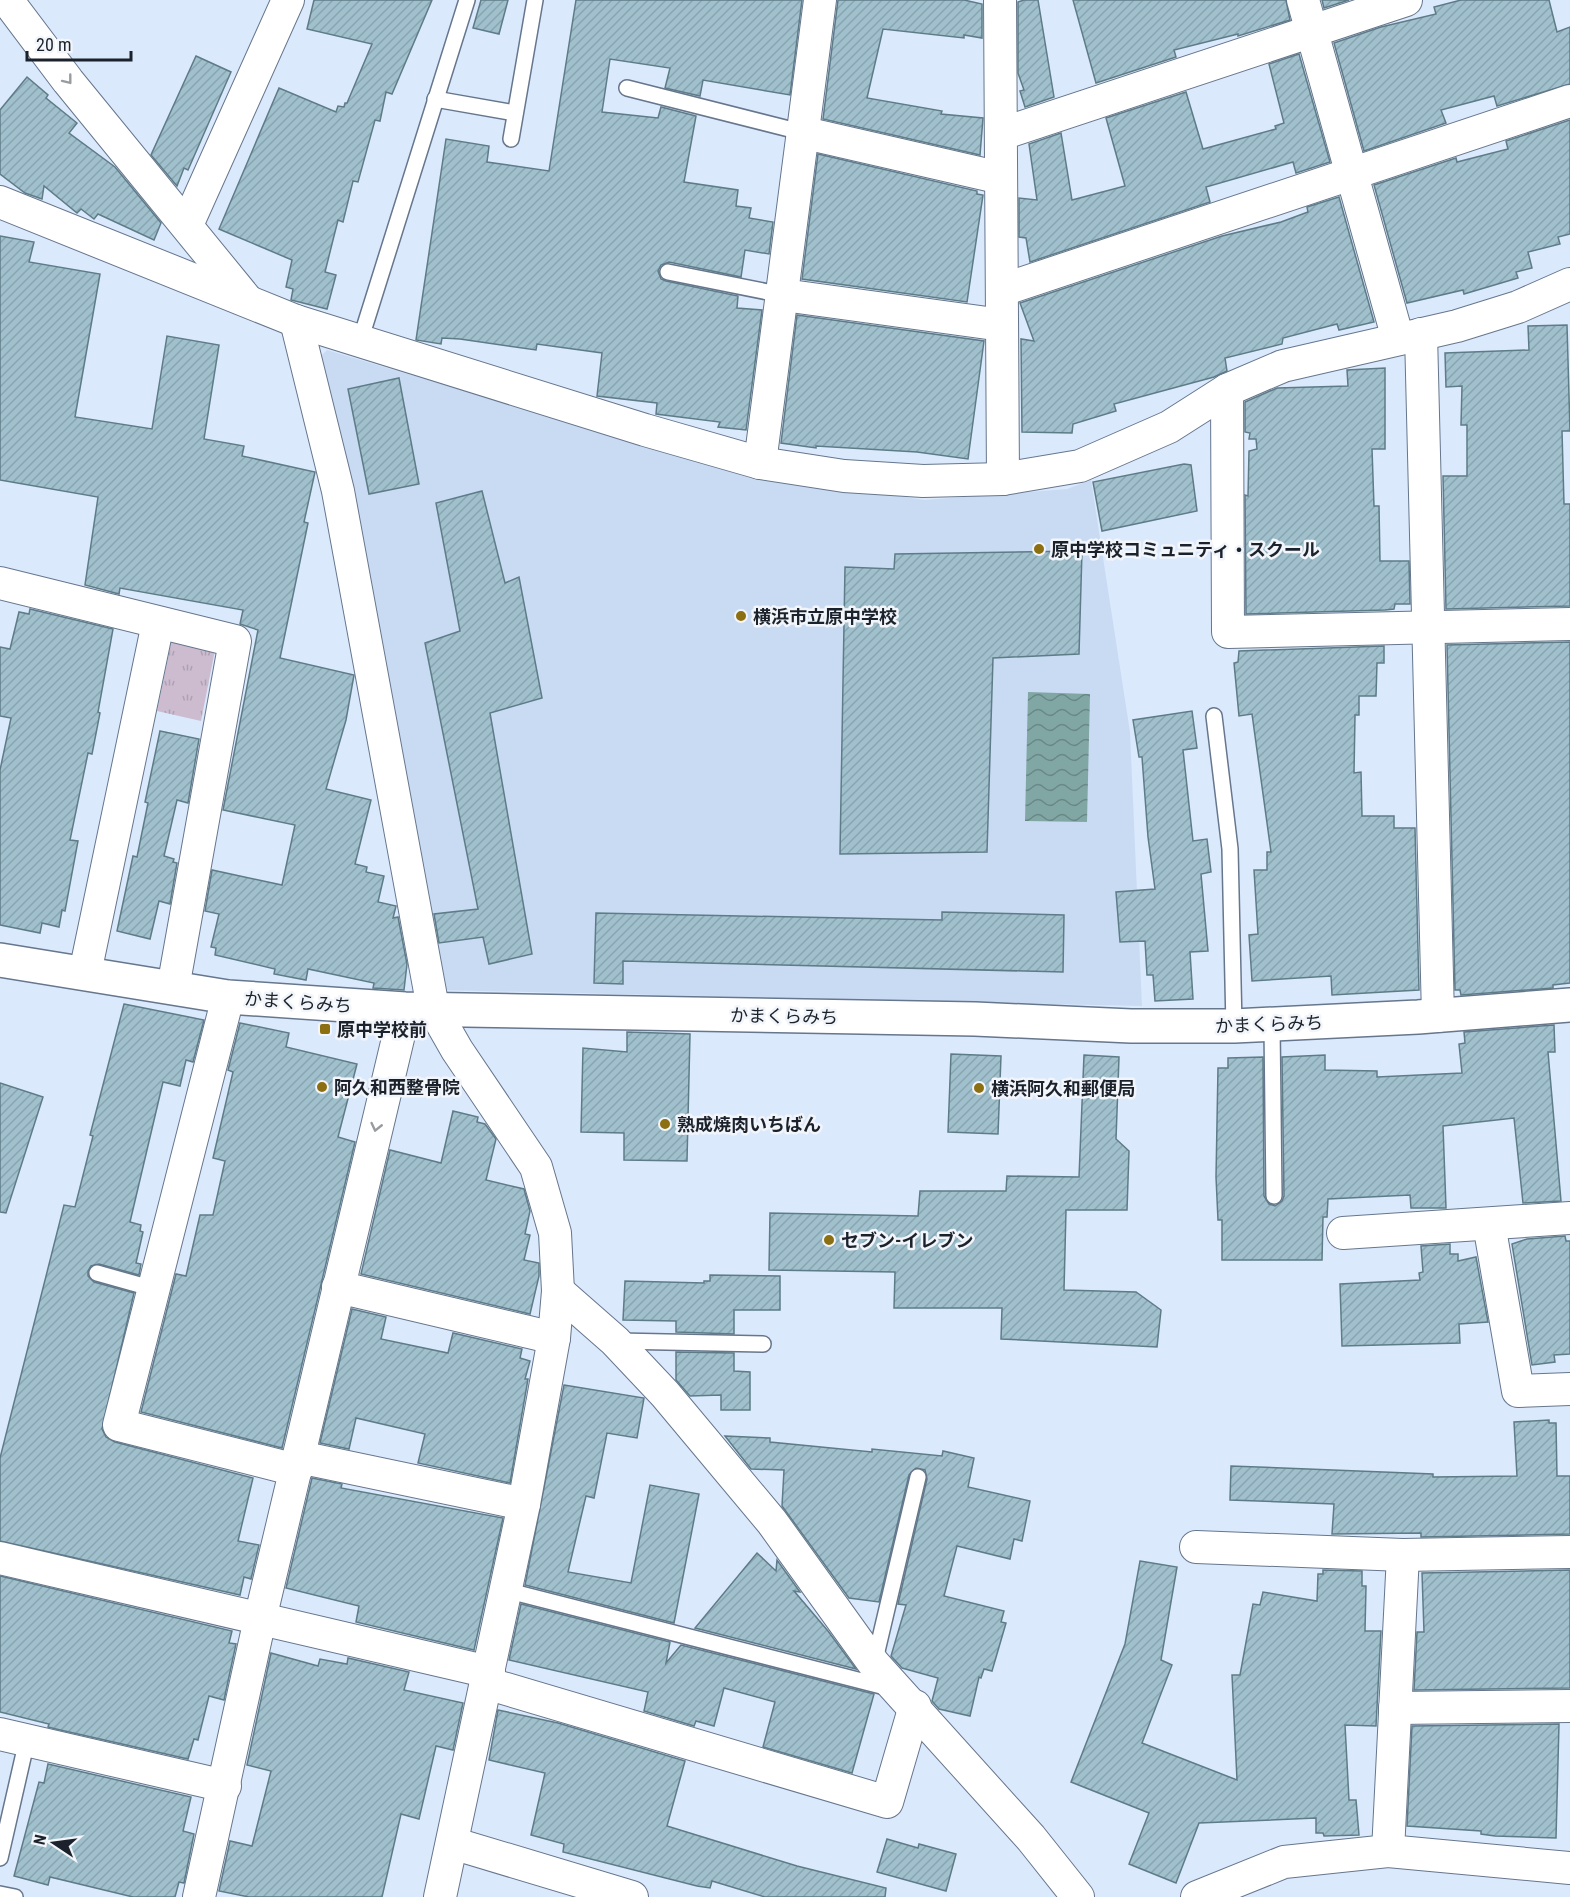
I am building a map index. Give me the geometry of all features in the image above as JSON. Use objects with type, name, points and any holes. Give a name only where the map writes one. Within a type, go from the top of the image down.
[{"type":"street","points":[[7,0],[68,81],[247,301]]},
{"type":"street","points":[[187,225],[288,0]]},
{"type":"street","points":[[760,463],[805,133],[820,0]]},
{"type":"street","points":[[1000,0],[1003,479]]},
{"type":"street","points":[[1302,0],[1352,176],[1409,336],[1428,627],[1438,1016]]},
{"type":"street","points":[[1001,134],[1312,33],[1406,0]]},
{"type":"street","points":[[1002,290],[1352,176],[1570,101]]},
{"type":"street","points":[[805,133],[1001,178]]},
{"type":"street","points":[[0,202],[296,321],[645,430],[760,463],[855,477],[923,481],[1003,479],[1080,466],[1169,427],[1227,390],[1283,366],[1518,307],[1570,284]]},
{"type":"street","points":[[783,295],[1002,325]]},
{"type":"street","points":[[199,1897],[260,1619],[338,1287],[419,1009],[338,491],[296,321]]},
{"type":"street","points":[[1227,390],[1228,632],[1570,624]]},
{"type":"street","points":[[0,584],[235,641],[172,988]]},
{"type":"street","points":[[85,973],[158,623]]},
{"type":"street","name":"かまくらみち","points":[[0,960],[228,997],[419,1009],[963,1019],[1131,1026],[1272,1026],[1570,1005]]},
{"type":"street","points":[[228,997],[119,1425],[298,1463],[524,1504]]},
{"type":"street","points":[[419,1009],[457,1050],[536,1167],[555,1233],[558,1291],[554,1338],[524,1504],[440,1897]]},
{"type":"street","points":[[1342,1233],[1570,1218]]},
{"type":"street","points":[[1489,1224],[1518,1391],[1570,1389]]},
{"type":"street","points":[[338,1287],[554,1338]]},
{"type":"street","points":[[558,1291],[615,1341],[665,1394],[772,1522],[874,1664],[1031,1838],[1078,1897]]},
{"type":"street","points":[[1196,1547],[1403,1555],[1570,1552]]},
{"type":"street","points":[[1388,1851],[1403,1555]]},
{"type":"street","points":[[0,1558],[260,1619],[487,1678],[888,1802],[907,1698]]},
{"type":"street","points":[[1395,1708],[1570,1706]]},
{"type":"street","points":[[14,1737],[225,1786]]},
{"type":"street","points":[[452,1843],[632,1897]]},
{"type":"street","points":[[1197,1897],[1284,1862],[1388,1851],[1570,1868]]},
{"type":"lane","points":[[360,341],[466,0]]},
{"type":"lane","points":[[511,139],[535,0]]},
{"type":"lane","points":[[627,88],[805,133]]},
{"type":"lane","points":[[435,99],[515,113]]},
{"type":"lane","points":[[668,272],[783,295]]},
{"type":"lane","points":[[1214,716],[1230,849],[1234,1026]]},
{"type":"lane","points":[[1272,1026],[1274,1196]]},
{"type":"lane","points":[[97,1273],[154,1289]]},
{"type":"lane","points":[[615,1341],[763,1344]]},
{"type":"lane","points":[[874,1664],[918,1477]]},
{"type":"lane","points":[[506,1590],[907,1698]]},
{"type":"lane","points":[[0,1858],[14,1737]]},
{"type":"lane","points":[[0,1894],[15,1897]]},
{"type":"shaded area","name":"横浜市立原中学校","points":[[327,350],[726,469],[924,500],[1067,489],[1091,480],[1130,732],[1142,1006],[437,990],[314,363]]},
{"type":"green space","points":[[173,634],[216,645],[201,721],[157,711]]},
{"type":"water","points":[[1028,692],[1090,694],[1087,822],[1025,821]]},
{"type":"building","points":[[314,0],[432,0],[392,94],[386,92],[380,121],[375,120],[358,182],[353,181],[343,222],[338,220],[325,272],[336,275],[327,309],[291,300],[293,289],[286,287],[292,260],[219,229],[279,88],[336,112],[338,106],[344,107],[347,103],[372,44],[307,29]]},
{"type":"building","points":[[481,0],[508,0],[499,34],[473,28]]},
{"type":"building","points":[[576,0],[802,0],[790,95],[703,80],[700,96],[665,88],[670,68],[610,59],[602,112],[658,118],[661,107],[696,116],[684,182],[738,190],[736,206],[751,208],[749,218],[773,222],[769,254],[745,250],[741,277],[669,262],[661,265],[658,271],[661,279],[666,281],[738,296],[737,308],[762,310],[746,430],[718,427],[720,422],[656,414],[657,403],[597,396],[602,353],[537,344],[536,350],[460,339],[442,338],[441,344],[416,340],[446,139],[489,146],[487,162],[549,171]]},
{"type":"building","points":[[838,0],[964,0],[982,4],[982,38],[883,29],[867,98],[942,111],[941,114],[983,118],[980,155],[823,119]]},
{"type":"building","points":[[1038,0],[1054,97],[1025,107],[1020,91],[1024,90],[1018,73],[1018,2]]},
{"type":"building","points":[[1073,0],[1286,0],[1290,20],[1238,36],[1238,34],[1174,50],[1176,57],[1096,83]]},
{"type":"building","points":[[1322,0],[1349,0],[1324,8]]},
{"type":"building","points":[[1461,0],[1549,0],[1557,32],[1570,27],[1570,84],[1497,106],[1494,96],[1441,110],[1446,123],[1364,151],[1334,43],[1381,27],[1436,14],[1434,7]]},
{"type":"building","points":[[1299,54],[1330,162],[1296,173],[1293,162],[1206,187],[1210,202],[1030,262],[1026,238],[1019,237],[1019,198],[1037,200],[1029,144],[1061,133],[1072,200],[1125,186],[1106,118],[1186,92],[1203,149],[1276,129],[1275,126],[1284,123],[1269,64]]},
{"type":"building","points":[[196,56],[231,72],[188,170],[184,168],[177,186],[151,155]]},
{"type":"building","points":[[27,77],[48,95],[46,98],[77,123],[69,133],[115,167],[161,223],[154,240],[98,214],[94,219],[81,209],[77,213],[44,186],[42,199],[25,193],[0,174],[0,110]]},
{"type":"building","points":[[1570,120],[1570,234],[1558,237],[1560,244],[1528,252],[1532,268],[1516,272],[1518,278],[1464,294],[1463,290],[1407,303],[1374,185],[1456,158],[1457,162],[1508,149],[1506,141]]},
{"type":"building","points":[[818,154],[977,191],[977,194],[983,195],[967,302],[802,279]]},
{"type":"building","points":[[1339,197],[1374,322],[1339,330],[1337,324],[1283,338],[1282,344],[1225,358],[1227,371],[1214,377],[1114,404],[1116,411],[1073,424],[1072,433],[1022,432],[1021,339],[1034,341],[1020,303],[1222,236],[1281,222],[1308,212],[1307,207]]},
{"type":"building","points":[[0,236],[34,242],[29,262],[100,274],[75,417],[152,429],[167,336],[219,345],[204,439],[244,446],[242,456],[315,472],[304,522],[308,523],[280,658],[354,675],[346,720],[326,789],[371,800],[355,864],[367,867],[366,872],[384,876],[378,902],[396,906],[393,918],[398,917],[407,964],[404,990],[373,988],[374,983],[308,969],[306,980],[274,974],[275,969],[215,955],[216,948],[211,947],[219,914],[205,911],[212,870],[282,885],[295,825],[223,810],[258,630],[240,624],[243,610],[120,588],[119,594],[85,585],[98,497],[0,480]]},
{"type":"building","points":[[797,315],[984,341],[968,459],[917,452],[816,446],[816,448],[781,443]]},
{"type":"building","points":[[1567,325],[1570,431],[1562,431],[1564,504],[1570,504],[1570,606],[1446,609],[1443,476],[1467,476],[1467,425],[1461,425],[1462,386],[1446,387],[1445,353],[1529,350],[1528,326]]},
{"type":"building","points":[[1385,368],[1385,449],[1372,449],[1374,506],[1379,506],[1380,561],[1409,561],[1410,604],[1395,604],[1394,609],[1385,610],[1246,614],[1245,495],[1248,496],[1249,451],[1257,449],[1256,439],[1249,439],[1250,433],[1245,432],[1245,402],[1277,388],[1348,386],[1347,370]]},
{"type":"building","points":[[399,378],[419,484],[369,494],[348,389]]},
{"type":"building","points":[[1184,464],[1191,465],[1197,511],[1102,531],[1093,482]]},
{"type":"building","points":[[482,491],[505,583],[519,577],[542,698],[490,713],[532,954],[489,964],[483,937],[439,943],[434,914],[478,909],[425,643],[460,631],[436,503]]},
{"type":"building","points":[[1082,551],[1079,654],[993,658],[987,852],[840,854],[845,567],[894,569],[895,554]]},
{"type":"building","points":[[30,609],[113,629],[92,754],[88,753],[70,840],[78,841],[65,911],[62,910],[59,927],[42,923],[40,933],[0,925],[0,770],[11,718],[0,716],[0,647],[10,649],[19,612],[29,614]]},
{"type":"building","points":[[1570,642],[1570,983],[1553,985],[1553,988],[1461,995],[1460,990],[1455,990],[1447,645]]},
{"type":"building","points":[[1384,646],[1384,663],[1377,663],[1376,696],[1359,696],[1359,715],[1355,715],[1354,773],[1361,772],[1362,816],[1394,816],[1394,828],[1415,828],[1419,990],[1332,995],[1331,976],[1252,981],[1249,935],[1258,934],[1254,870],[1267,870],[1267,852],[1271,852],[1252,714],[1239,716],[1234,663],[1238,662],[1239,651]]},
{"type":"building","points":[[1192,711],[1197,748],[1183,750],[1193,841],[1207,839],[1211,872],[1201,874],[1208,951],[1190,952],[1193,999],[1155,1001],[1153,975],[1147,975],[1145,941],[1120,942],[1116,892],[1155,889],[1148,837],[1142,757],[1139,757],[1133,720]]},
{"type":"building","points":[[160,731],[199,739],[188,803],[177,800],[164,856],[174,859],[173,862],[177,863],[170,904],[159,901],[150,939],[117,931],[133,856],[137,857],[148,803],[145,802]]},
{"type":"building","points":[[942,912],[1064,915],[1063,972],[623,961],[623,984],[594,983],[596,913],[942,920]]},
{"type":"building","points":[[124,1004],[204,1020],[193,1062],[186,1060],[180,1086],[163,1082],[130,1222],[141,1225],[140,1231],[143,1232],[136,1263],[141,1264],[139,1275],[99,1264],[91,1266],[88,1271],[88,1276],[94,1282],[134,1293],[102,1429],[106,1437],[115,1442],[253,1478],[238,1541],[259,1545],[251,1579],[244,1577],[240,1595],[0,1541],[0,1458],[64,1205],[75,1207],[93,1136],[90,1135]]},
{"type":"building","points":[[240,1023],[289,1033],[286,1047],[357,1064],[338,1137],[355,1142],[282,1448],[141,1412],[176,1274],[186,1276],[200,1215],[213,1215],[225,1161],[213,1158],[233,1072],[228,1070]]},
{"type":"building","points":[[1554,1025],[1555,1052],[1548,1052],[1561,1201],[1523,1203],[1514,1118],[1443,1126],[1446,1208],[1411,1208],[1410,1195],[1328,1199],[1327,1217],[1323,1217],[1322,1260],[1222,1260],[1222,1220],[1218,1220],[1216,1177],[1218,1068],[1228,1068],[1228,1058],[1263,1057],[1264,1196],[1269,1204],[1275,1206],[1282,1201],[1284,1196],[1282,1057],[1325,1055],[1325,1070],[1377,1071],[1377,1077],[1462,1073],[1459,1044],[1465,1043],[1464,1032]]},
{"type":"building","points":[[627,1032],[690,1034],[687,1161],[624,1160],[624,1133],[581,1132],[583,1048],[627,1052]]},
{"type":"building","points":[[951,1054],[1001,1056],[998,1134],[948,1132]]},
{"type":"building","points":[[1084,1055],[1119,1057],[1116,1139],[1129,1151],[1127,1210],[1066,1210],[1064,1290],[1136,1292],[1161,1310],[1157,1347],[1001,1339],[1002,1308],[894,1308],[895,1272],[769,1270],[770,1213],[918,1216],[920,1191],[1006,1191],[1007,1176],[1079,1177]]},
{"type":"building","points":[[0,1083],[43,1097],[6,1213],[0,1212]]},
{"type":"building","points":[[453,1111],[478,1117],[477,1122],[485,1124],[496,1139],[486,1180],[524,1189],[530,1211],[525,1234],[530,1235],[524,1260],[539,1263],[539,1276],[530,1314],[361,1274],[390,1150],[441,1163]]},
{"type":"building","points":[[1565,1236],[1566,1241],[1570,1241],[1570,1354],[1554,1355],[1555,1362],[1532,1365],[1512,1244],[1527,1239]]},
{"type":"building","points":[[1450,1244],[1450,1254],[1458,1254],[1458,1261],[1476,1257],[1488,1322],[1459,1324],[1460,1343],[1342,1346],[1340,1284],[1420,1280],[1419,1273],[1423,1272],[1421,1246]]},
{"type":"building","points":[[710,1275],[780,1276],[780,1310],[734,1310],[734,1334],[676,1332],[676,1321],[623,1320],[625,1281],[704,1283],[704,1281],[710,1281]]},
{"type":"building","points":[[352,1309],[386,1317],[381,1339],[448,1353],[453,1333],[522,1349],[520,1358],[530,1361],[525,1379],[528,1379],[510,1483],[418,1463],[425,1434],[356,1418],[349,1449],[320,1443]]},
{"type":"building","points":[[676,1352],[734,1353],[734,1371],[750,1372],[750,1410],[721,1410],[721,1395],[690,1396],[676,1380]]},
{"type":"building","points":[[564,1385],[644,1398],[637,1438],[607,1433],[594,1498],[586,1496],[568,1572],[631,1583],[650,1485],[699,1494],[674,1623],[525,1585]]},
{"type":"building","points":[[1549,1420],[1549,1423],[1556,1423],[1557,1476],[1570,1476],[1570,1534],[1421,1537],[1421,1533],[1332,1534],[1334,1504],[1230,1500],[1231,1466],[1433,1474],[1433,1477],[1517,1476],[1514,1422]]},
{"type":"building","points":[[725,1436],[770,1438],[770,1442],[872,1452],[872,1449],[942,1456],[943,1451],[974,1458],[968,1487],[1030,1501],[1022,1541],[1014,1539],[1010,1559],[957,1546],[944,1596],[1004,1611],[1001,1622],[1006,1623],[992,1671],[984,1669],[981,1678],[979,1677],[970,1716],[939,1709],[932,1701],[938,1678],[902,1668],[891,1656],[906,1605],[898,1604],[927,1479],[925,1470],[916,1468],[909,1475],[879,1602],[849,1598],[782,1506],[784,1470],[751,1469]]},
{"type":"building","points":[[312,1478],[342,1484],[341,1488],[503,1518],[474,1650],[356,1622],[359,1606],[286,1588]]},
{"type":"building","points":[[757,1553],[776,1571],[777,1560],[800,1592],[794,1591],[856,1669],[695,1628]]},
{"type":"building","points":[[1140,1561],[1177,1567],[1161,1660],[1172,1665],[1142,1743],[1237,1780],[1232,1675],[1240,1675],[1253,1604],[1260,1605],[1263,1592],[1317,1601],[1318,1574],[1323,1574],[1323,1570],[1362,1571],[1362,1586],[1366,1586],[1365,1631],[1381,1631],[1376,1726],[1345,1725],[1349,1800],[1356,1800],[1359,1835],[1324,1836],[1323,1833],[1316,1833],[1316,1818],[1199,1823],[1176,1883],[1129,1864],[1149,1813],[1071,1782],[1125,1644]]},
{"type":"building","points":[[1570,1570],[1570,1688],[1414,1690],[1417,1632],[1424,1632],[1422,1573]]},
{"type":"building","points":[[0,1576],[232,1631],[229,1643],[236,1644],[224,1700],[209,1696],[198,1740],[194,1739],[188,1759],[48,1727],[49,1724],[0,1712]]},
{"type":"building","points":[[521,1604],[670,1642],[666,1663],[681,1645],[874,1694],[852,1773],[763,1747],[775,1702],[724,1688],[714,1726],[696,1721],[694,1726],[644,1711],[648,1692],[509,1660]]},
{"type":"building","points":[[271,1653],[318,1666],[320,1659],[347,1664],[348,1658],[409,1672],[404,1690],[463,1703],[453,1750],[436,1746],[419,1819],[401,1814],[382,1897],[249,1897],[219,1891],[230,1841],[252,1846],[271,1771],[247,1765]]},
{"type":"building","points":[[498,1710],[558,1723],[685,1761],[667,1826],[797,1866],[886,1888],[885,1897],[765,1897],[712,1881],[710,1888],[697,1886],[563,1852],[564,1844],[531,1835],[545,1773],[489,1760]]},
{"type":"building","points":[[1559,1724],[1556,1838],[1495,1836],[1481,1834],[1481,1831],[1407,1826],[1412,1726]]},
{"type":"building","points":[[48,1764],[191,1797],[183,1831],[194,1834],[184,1883],[179,1882],[175,1897],[133,1897],[50,1877],[48,1885],[14,1876],[39,1782],[44,1783]]},
{"type":"building","points":[[887,1839],[918,1848],[919,1844],[956,1854],[946,1891],[877,1872]]},
{"type":"place","name":"原中学校コミュニティ・スクール","points":[[1039,549]]},
{"type":"place","name":"横浜市立原中学校","points":[[741,616]]},
{"type":"place","name":"原中学校前","points":[[325,1029]]},
{"type":"place","name":"阿久和西整骨院","points":[[322,1087]]},
{"type":"place","name":"横浜阿久和郵便局","points":[[979,1088]]},
{"type":"place","name":"熟成焼肉いちばん","points":[[665,1124]]},
{"type":"place","name":"セブン-イレブン","points":[[829,1240]]}]
